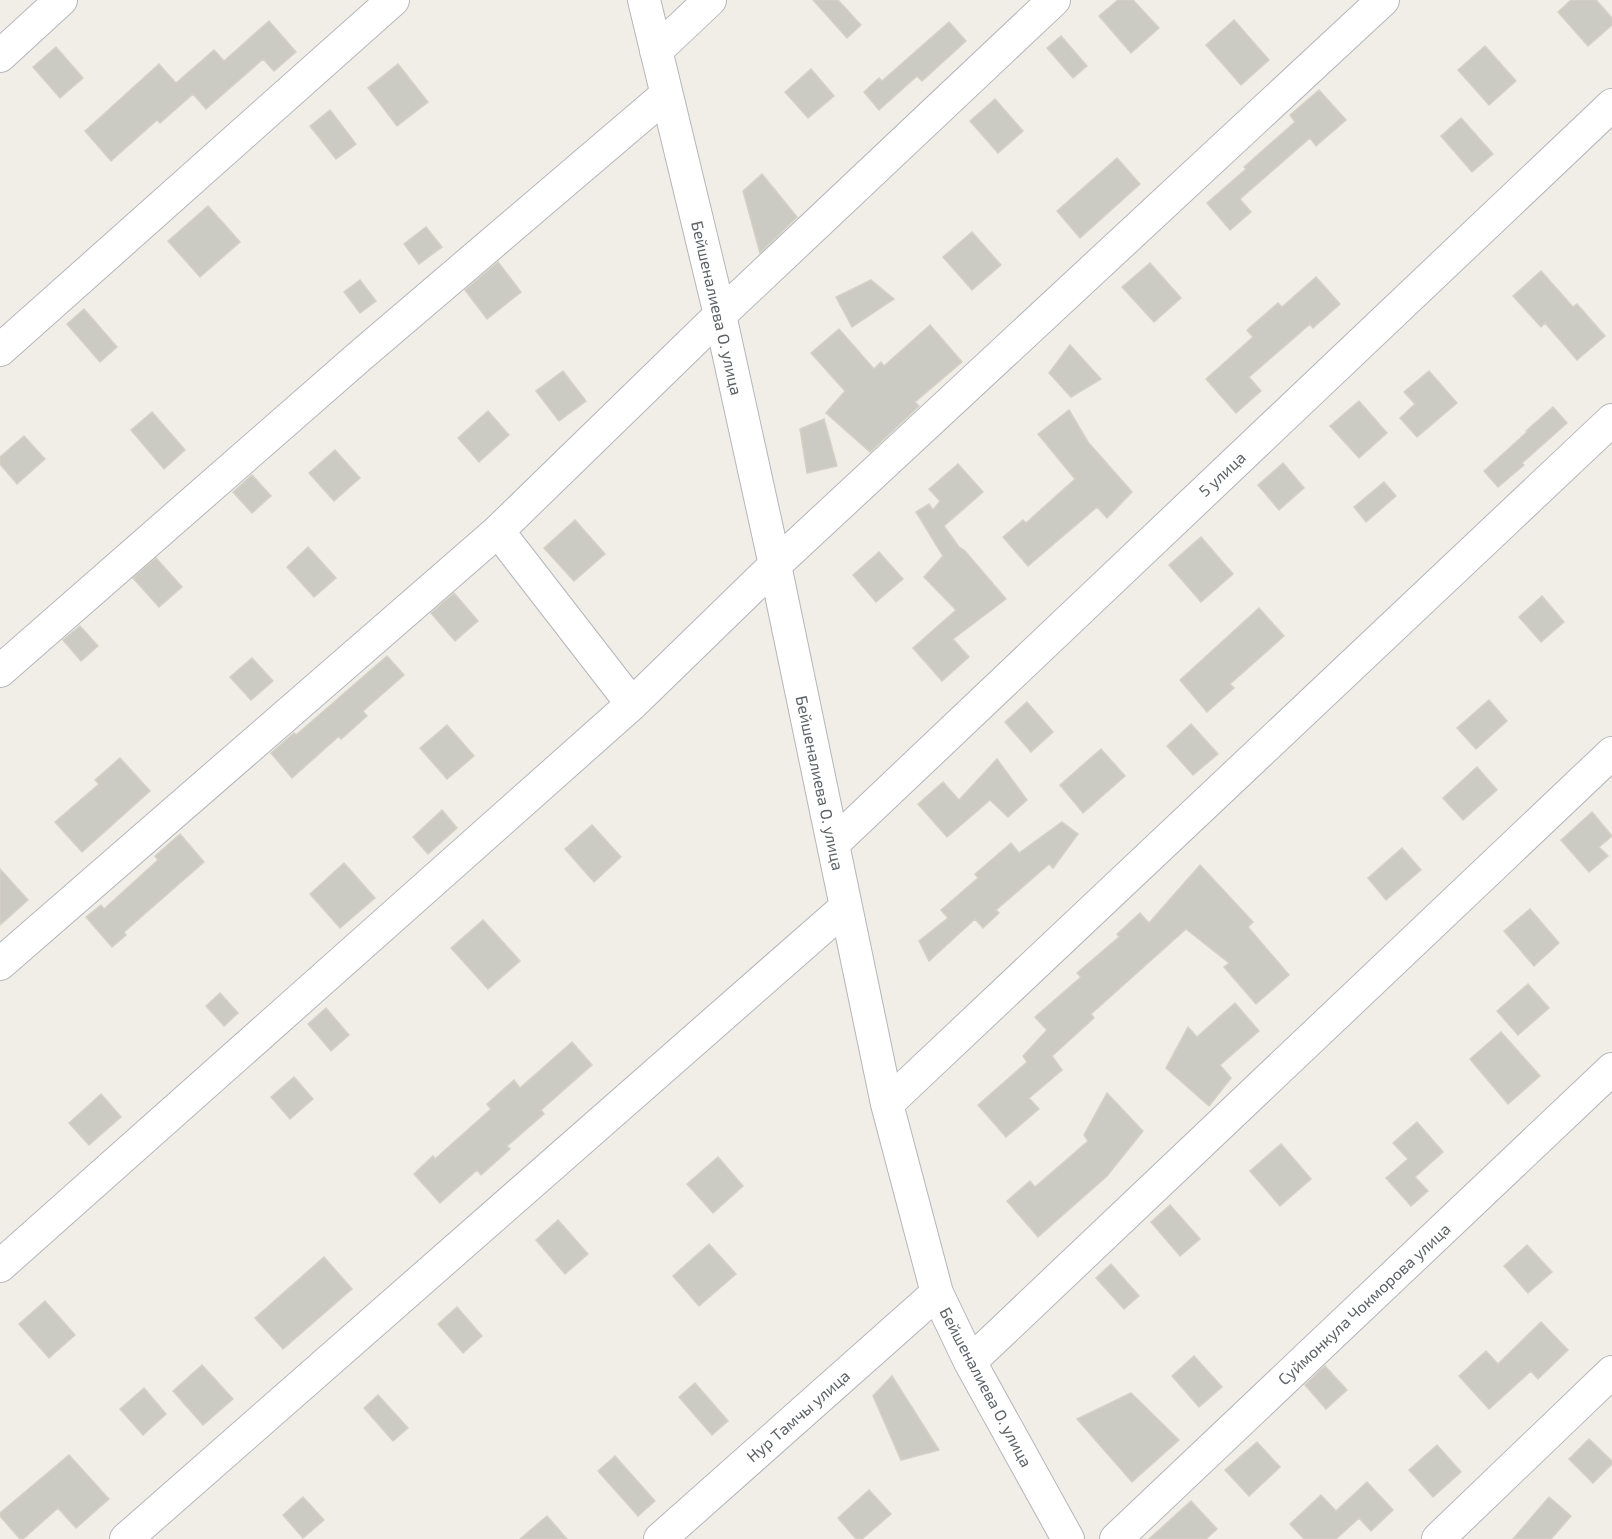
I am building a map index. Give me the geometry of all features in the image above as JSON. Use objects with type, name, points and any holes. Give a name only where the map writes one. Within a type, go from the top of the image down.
[{"type":"street","points":[[0,56],[61,0]]},
{"type":"street","points":[[0,350],[393,0]]},
{"type":"street","name":"Бейшеналиева О. улица","points":[[644,0],[720,315],[775,564],[887,1104],[937,1293],[970,1362],[1068,1539]]},
{"type":"street","points":[[656,51],[710,0]]},
{"type":"street","points":[[0,964],[498,531],[720,315],[1054,0]]},
{"type":"street","points":[[0,1266],[632,704],[775,564],[1383,0]]},
{"type":"street","points":[[0,671],[360,356],[666,95]]},
{"type":"street","name":"5 улица","points":[[833,844],[1612,105]]},
{"type":"street","points":[[887,1104],[1612,420]]},
{"type":"street","points":[[498,531],[632,704]]},
{"type":"street","points":[[970,1362],[1612,753]]},
{"type":"street","points":[[126,1539],[846,907]]},
{"type":"street","name":"Суймонкула Чокморова улица","points":[[1116,1539],[1612,1069]]},
{"type":"street","name":"Нур Тамчы улица","points":[[660,1539],[937,1293]]},
{"type":"street","points":[[1438,1539],[1612,1372]]},
{"type":"building","points":[[813,0],[838,0],[861,25],[847,38]]},
{"type":"building","points":[[1118,0],[1133,0],[1159,28],[1131,53],[1099,16]]},
{"type":"building","points":[[1571,0],[1596,0],[1612,18],[1612,25],[1588,46],[1558,12]]},
{"type":"building","points":[[1234,20],[1269,60],[1241,85],[1206,45]]},
{"type":"building","points":[[269,21],[296,52],[274,71],[263,59],[206,109],[193,94],[160,123],[157,120],[111,161],[85,131],[159,64],[176,83],[214,50],[224,61]]},
{"type":"building","points":[[949,22],[966,41],[922,81],[917,76],[879,110],[864,92],[879,78],[882,81]]},
{"type":"building","points":[[1061,36],[1087,66],[1073,78],[1047,48]]},
{"type":"building","points":[[1485,46],[1516,81],[1489,105],[1458,70]]},
{"type":"building","points":[[56,47],[83,78],[60,98],[33,67]]},
{"type":"building","points":[[398,64],[428,102],[397,126],[368,88]]},
{"type":"building","points":[[811,69],[834,96],[808,118],[785,92]]},
{"type":"building","points":[[1319,90],[1346,120],[1316,146],[1310,138],[1240,199],[1251,212],[1230,230],[1207,203],[1295,122],[1290,115]]},
{"type":"building","points":[[995,99],[1023,131],[998,153],[970,121]]},
{"type":"building","points":[[330,110],[356,144],[336,159],[310,126]]},
{"type":"building","points":[[1461,118],[1493,154],[1472,172],[1441,136]]},
{"type":"building","points":[[1117,158],[1140,184],[1080,238],[1057,211]]},
{"type":"building","points":[[762,174],[797,217],[760,253],[743,191]]},
{"type":"building","points":[[208,206],[240,242],[200,277],[168,241]]},
{"type":"building","points":[[426,227],[442,247],[419,264],[404,244]]},
{"type":"building","points":[[972,232],[1001,265],[972,290],[943,257]]},
{"type":"building","points":[[498,262],[521,292],[487,319],[465,290]]},
{"type":"building","points":[[1150,263],[1181,298],[1154,322],[1122,287]]},
{"type":"building","points":[[1541,271],[1573,307],[1577,304],[1605,336],[1577,360],[1545,323],[1541,327],[1513,296]]},
{"type":"building","points":[[1316,277],[1340,304],[1313,328],[1310,324],[1249,377],[1261,391],[1236,413],[1206,379],[1253,337],[1247,330],[1278,303],[1282,307]]},
{"type":"building","points":[[360,280],[376,301],[360,313],[344,292]]},
{"type":"building","points":[[871,280],[894,299],[852,327],[836,297]]},
{"type":"building","points":[[84,309],[117,347],[100,362],[67,324]]},
{"type":"building","points":[[930,325],[962,362],[915,402],[919,406],[870,452],[826,413],[845,391],[811,353],[839,329],[874,369],[881,362],[884,366]]},
{"type":"building","points":[[1070,345],[1101,379],[1071,397],[1049,373]]},
{"type":"building","points":[[563,371],[586,401],[559,421],[536,391]]},
{"type":"building","points":[[1429,371],[1457,403],[1417,437],[1400,418],[1415,404],[1404,392]]},
{"type":"building","points":[[1359,401],[1387,433],[1359,458],[1330,426]]},
{"type":"building","points":[[1553,407],[1567,423],[1498,487],[1484,471]]},
{"type":"building","points":[[1069,410],[1088,442],[1132,492],[1107,518],[1097,507],[1028,566],[1003,537],[1023,520],[1026,523],[1075,479],[1038,434]]},
{"type":"building","points":[[488,411],[509,435],[479,462],[458,438]]},
{"type":"building","points":[[152,412],[185,450],[164,469],[131,430]]},
{"type":"building","points":[[824,419],[837,466],[807,473],[800,429]]},
{"type":"building","points":[[24,436],[45,459],[17,484],[0,464],[0,457]]},
{"type":"building","points":[[335,450],[360,478],[334,501],[309,473]]},
{"type":"building","points":[[1283,463],[1304,488],[1279,510],[1258,485]]},
{"type":"building","points":[[958,464],[983,492],[944,526],[959,547],[1006,599],[953,639],[969,657],[942,681],[913,648],[956,610],[924,577],[943,556],[916,512],[929,504],[933,510],[940,501],[929,489]]},
{"type":"building","points":[[252,475],[271,496],[252,513],[233,492]]},
{"type":"building","points":[[1384,482],[1396,496],[1366,522],[1354,507]]},
{"type":"building","points":[[575,520],[605,554],[574,581],[544,548]]},
{"type":"building","points":[[1201,537],[1233,574],[1201,602],[1169,565]]},
{"type":"building","points":[[308,547],[336,578],[314,597],[287,567]]},
{"type":"building","points":[[879,552],[903,579],[876,602],[853,575]]},
{"type":"building","points":[[156,558],[182,587],[159,607],[133,578]]},
{"type":"building","points":[[454,593],[478,621],[455,641],[431,613]]},
{"type":"building","points":[[1542,596],[1564,622],[1541,642],[1519,617]]},
{"type":"building","points":[[1259,608],[1284,636],[1230,684],[1234,688],[1207,712],[1180,680]]},
{"type":"building","points":[[80,626],[98,646],[81,661],[63,640]]},
{"type":"building","points":[[387,656],[404,675],[363,711],[367,716],[341,739],[339,736],[292,778],[271,753],[294,733],[296,735]]},
{"type":"building","points":[[252,658],[273,681],[251,700],[230,677]]},
{"type":"building","points":[[1489,700],[1507,721],[1476,749],[1457,728]]},
{"type":"building","points":[[1027,702],[1053,732],[1031,752],[1005,722]]},
{"type":"building","points":[[1191,724],[1218,754],[1193,775],[1167,746]]},
{"type":"building","points":[[447,725],[474,756],[447,779],[420,748]]},
{"type":"building","points":[[1101,749],[1125,776],[1083,813],[1060,785]]},
{"type":"building","points":[[120,758],[150,791],[82,852],[55,822],[99,784],[95,780]]},
{"type":"building","points":[[997,759],[1027,800],[1008,817],[990,800],[947,837],[918,804],[943,782],[959,800]]},
{"type":"building","points":[[1477,767],[1497,790],[1463,820],[1443,798]]},
{"type":"building","points":[[442,810],[457,828],[428,854],[413,837]]},
{"type":"building","points":[[1592,812],[1612,836],[1599,847],[1608,856],[1589,872],[1561,840]]},
{"type":"building","points":[[1062,822],[1078,834],[1053,868],[1049,864],[996,910],[999,913],[983,928],[975,919],[929,961],[919,941],[948,918],[941,910],[978,878],[975,874],[1011,843],[1019,853]]},
{"type":"building","points":[[592,825],[621,857],[594,882],[565,849]]},
{"type":"building","points":[[180,834],[204,862],[124,932],[126,935],[112,947],[86,917],[101,905],[104,909],[158,860],[155,856]]},
{"type":"building","points":[[1402,848],[1421,870],[1386,900],[1368,878]]},
{"type":"building","points":[[344,863],[375,898],[340,928],[310,894]]},
{"type":"building","points":[[1200,865],[1253,922],[1248,927],[1289,975],[1256,1004],[1224,967],[1229,963],[1186,929],[1091,1014],[1094,1018],[1052,1056],[1062,1070],[1029,1098],[1039,1109],[1006,1137],[978,1105],[1027,1062],[1023,1056],[1047,1030],[1035,1017],[1081,977],[1077,973],[1119,937],[1117,934],[1140,913],[1149,923]]},
{"type":"building","points":[[0,869],[28,900],[0,925]]},
{"type":"building","points":[[1530,909],[1559,943],[1534,966],[1504,931]]},
{"type":"building","points":[[483,920],[520,961],[488,989],[451,948]]},
{"type":"building","points":[[1528,984],[1549,1008],[1518,1035],[1497,1011]]},
{"type":"building","points":[[220,993],[238,1013],[224,1026],[206,1006]]},
{"type":"building","points":[[1235,1003],[1259,1031],[1220,1065],[1231,1078],[1209,1106],[1166,1068],[1188,1027],[1197,1037]]},
{"type":"building","points":[[326,1008],[349,1035],[331,1051],[308,1024]]},
{"type":"building","points":[[1501,1032],[1540,1076],[1508,1104],[1470,1059]]},
{"type":"building","points":[[572,1042],[592,1065],[541,1110],[544,1114],[507,1146],[510,1149],[481,1175],[477,1170],[440,1203],[414,1174],[433,1156],[435,1159],[491,1109],[487,1104],[514,1080],[520,1088]]},
{"type":"building","points":[[294,1077],[313,1099],[290,1119],[271,1097]]},
{"type":"building","points":[[1107,1093],[1143,1131],[1107,1176],[1038,1237],[1007,1201],[1030,1181],[1035,1187],[1088,1141],[1084,1135]]},
{"type":"building","points":[[101,1094],[121,1117],[89,1145],[69,1123]]},
{"type":"building","points":[[1417,1122],[1443,1152],[1415,1177],[1428,1191],[1411,1206],[1386,1178],[1408,1159],[1393,1143]]},
{"type":"building","points":[[1281,1144],[1311,1179],[1280,1206],[1250,1171]]},
{"type":"building","points":[[718,1157],[743,1186],[713,1213],[687,1184]]},
{"type":"building","points":[[1170,1205],[1200,1239],[1180,1256],[1151,1222]]},
{"type":"building","points":[[558,1220],[588,1254],[565,1274],[536,1240]]},
{"type":"building","points":[[709,1244],[736,1274],[699,1306],[673,1276]]},
{"type":"building","points":[[1527,1245],[1552,1272],[1528,1293],[1504,1266]]},
{"type":"building","points":[[324,1257],[352,1289],[283,1349],[255,1318]]},
{"type":"building","points":[[1111,1264],[1139,1296],[1124,1309],[1096,1278]]},
{"type":"building","points":[[45,1301],[75,1335],[49,1358],[19,1324]]},
{"type":"building","points":[[457,1307],[482,1336],[463,1353],[438,1324]]},
{"type":"building","points":[[1541,1322],[1568,1350],[1538,1379],[1531,1371],[1489,1409],[1459,1376],[1486,1351],[1498,1364]]},
{"type":"building","points":[[1194,1356],[1222,1387],[1199,1407],[1172,1376]]},
{"type":"building","points":[[202,1365],[233,1399],[203,1425],[173,1391]]},
{"type":"building","points":[[1325,1366],[1347,1390],[1326,1409],[1305,1385]]},
{"type":"building","points":[[892,1376],[939,1450],[901,1460],[873,1396]]},
{"type":"building","points":[[695,1383],[728,1421],[712,1435],[679,1397]]},
{"type":"building","points":[[144,1388],[166,1414],[143,1435],[120,1409]]},
{"type":"building","points":[[1131,1393],[1179,1440],[1132,1482],[1077,1419]]},
{"type":"building","points":[[378,1395],[408,1428],[393,1441],[364,1408]]},
{"type":"building","points":[[1589,1439],[1612,1461],[1612,1464],[1593,1483],[1569,1459]]},
{"type":"building","points":[[1257,1442],[1280,1467],[1249,1496],[1225,1470]]},
{"type":"building","points":[[1437,1445],[1461,1472],[1433,1497],[1409,1470]]},
{"type":"building","points":[[69,1455],[109,1499],[76,1528],[58,1508],[23,1539],[20,1539],[0,1516],[0,1513]]},
{"type":"building","points":[[615,1456],[655,1501],[638,1516],[598,1471]]},
{"type":"building","points":[[1367,1482],[1393,1510],[1371,1531],[1359,1518],[1336,1539],[1304,1539],[1290,1524],[1321,1495],[1336,1511]]},
{"type":"building","points":[[869,1490],[891,1514],[862,1539],[856,1539],[838,1518]]},
{"type":"building","points":[[303,1497],[324,1520],[303,1538],[283,1515]]},
{"type":"building","points":[[1549,1497],[1571,1516],[1551,1539],[1513,1539]]},
{"type":"building","points":[[1191,1501],[1217,1529],[1206,1539],[1149,1539]]},
{"type":"building","points":[[547,1516],[567,1539],[520,1539]]}]
